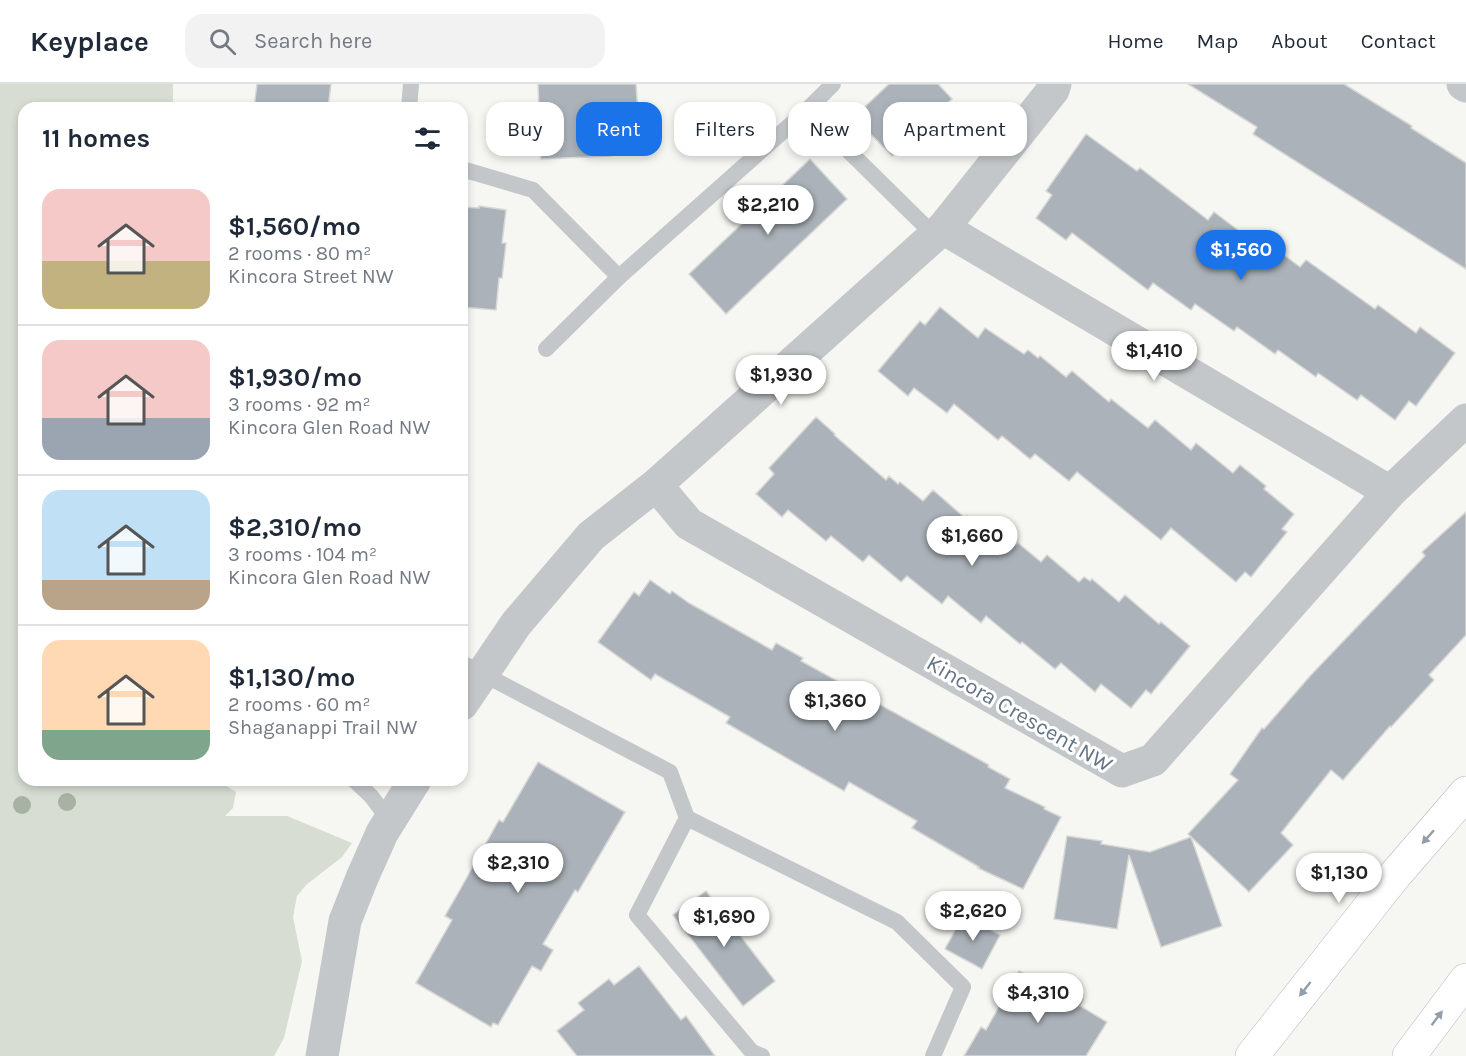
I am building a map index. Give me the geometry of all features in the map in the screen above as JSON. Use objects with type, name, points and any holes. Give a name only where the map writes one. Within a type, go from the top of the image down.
[{"type":"main road","points":[[1251,1056],[1395,875],[1466,793]]},
{"type":"main road","points":[[1409,1056],[1466,980]]},
{"type":"street","points":[[472,668],[516,624],[591,536],[656,485],[939,232],[1053,90],[1055,84]]},
{"type":"street","points":[[939,232],[1390,492]]},
{"type":"street","name":"Kincora Crescent NW","points":[[656,485],[689,524],[1122,771],[1153,760],[1390,492],[1466,420]]},
{"type":"street","points":[[322,1056],[345,921],[362,878],[390,821],[411,786]]},
{"type":"lane","points":[[410,102],[411,84]]},
{"type":"lane","points":[[815,102],[833,84]]},
{"type":"lane","points":[[546,349],[619,277],[788,127]]},
{"type":"lane","points":[[857,156],[939,232]]},
{"type":"lane","points":[[468,171],[533,190],[619,277]]},
{"type":"lane","points":[[472,668],[670,772],[687,818],[897,922],[963,987],[933,1056]]},
{"type":"lane","points":[[360,786],[390,821]]},
{"type":"lane","points":[[687,818],[637,915],[752,1052],[762,1056]]},
{"type":"shaded area","points":[[0,84],[173,84],[173,102],[18,102],[18,786],[226,786],[236,792],[233,808],[225,816],[287,816],[352,843],[342,857],[306,885],[297,896],[293,917],[302,961],[284,1038],[274,1056],[0,1056]]},
{"type":"building","points":[[257,84],[331,84],[329,102],[255,102]]},
{"type":"building","points":[[538,84],[636,84],[637,102],[576,102],[576,156],[611,156],[541,159],[541,156],[564,156],[564,102],[539,102]]},
{"type":"building","points":[[889,84],[938,84],[952,99],[949,102],[883,102],[883,147],[871,134],[870,102]]},
{"type":"building","points":[[1188,84],[1344,84],[1412,126],[1411,128],[1466,163],[1466,269],[1253,134],[1257,127]]},
{"type":"building","points":[[1086,134],[1137,171],[1140,168],[1208,220],[1214,212],[1251,240],[1256,234],[1300,267],[1306,260],[1375,309],[1378,305],[1416,333],[1420,327],[1455,353],[1416,406],[1409,401],[1395,420],[1361,395],[1357,400],[1318,373],[1316,377],[1278,350],[1275,354],[1237,327],[1234,331],[1195,304],[1191,310],[1153,283],[1148,290],[1072,233],[1066,240],[1036,218],[1052,195],[1046,191]]},
{"type":"building","points":[[810,159],[847,199],[726,314],[689,274]]},
{"type":"building","points":[[479,206],[506,210],[502,243],[506,243],[496,310],[468,308],[468,207],[479,208]]},
{"type":"building","points":[[940,307],[978,338],[985,328],[1024,354],[1028,350],[1038,358],[1040,356],[1066,377],[1072,371],[1109,402],[1111,399],[1148,428],[1155,420],[1191,450],[1196,443],[1233,473],[1240,465],[1266,486],[1264,489],[1294,514],[1282,529],[1287,532],[1251,577],[1245,572],[1236,582],[1171,528],[1161,540],[1077,472],[1069,481],[1035,454],[1030,459],[1002,436],[998,440],[954,404],[947,413],[914,388],[908,396],[878,371],[920,321],[925,325]]},
{"type":"building","points":[[816,417],[886,480],[889,476],[898,484],[900,482],[923,501],[933,490],[965,518],[967,516],[976,524],[979,521],[1002,543],[1007,537],[1041,562],[1047,555],[1079,582],[1084,577],[1090,581],[1092,579],[1119,602],[1125,595],[1159,624],[1161,622],[1190,646],[1151,694],[1146,690],[1131,708],[1101,684],[1095,692],[1061,663],[1055,669],[986,616],[981,623],[948,596],[942,604],[907,576],[901,582],[869,555],[863,562],[831,536],[826,541],[788,510],[782,517],[756,494],[774,474],[769,468]]},
{"type":"building","points":[[1466,512],[1466,635],[1429,675],[1434,680],[1343,780],[1331,770],[1281,833],[1293,845],[1249,892],[1188,834],[1238,780],[1230,774],[1262,728],[1264,729],[1311,675],[1425,556],[1422,552]]},
{"type":"building","points":[[650,580],[670,594],[672,591],[772,650],[776,643],[803,658],[801,661],[989,765],[988,767],[1010,779],[1005,788],[1061,817],[1023,889],[978,868],[912,828],[917,821],[849,782],[844,791],[726,723],[730,717],[655,674],[651,680],[598,642],[634,592],[639,596]]},
{"type":"building","points":[[538,762],[625,812],[578,892],[575,890],[543,944],[553,950],[541,971],[532,966],[498,1025],[493,1023],[491,1027],[416,983],[452,920],[445,916],[499,820],[503,822]]},
{"type":"building","points":[[1067,836],[1150,852],[1191,837],[1222,926],[1161,947],[1129,855],[1117,929],[1054,919]]},
{"type":"building","points":[[706,891],[775,981],[743,1006],[673,915]]},
{"type":"building","points":[[963,916],[1000,935],[982,969],[945,949]]},
{"type":"building","points":[[639,966],[681,1020],[686,1016],[715,1056],[577,1056],[557,1031],[584,1010],[578,1003],[609,979],[614,985]]},
{"type":"building","points":[[1019,971],[1047,987],[1050,981],[1083,999],[1080,1006],[1107,1022],[1086,1056],[964,1056],[981,1027],[986,1030]]}]
